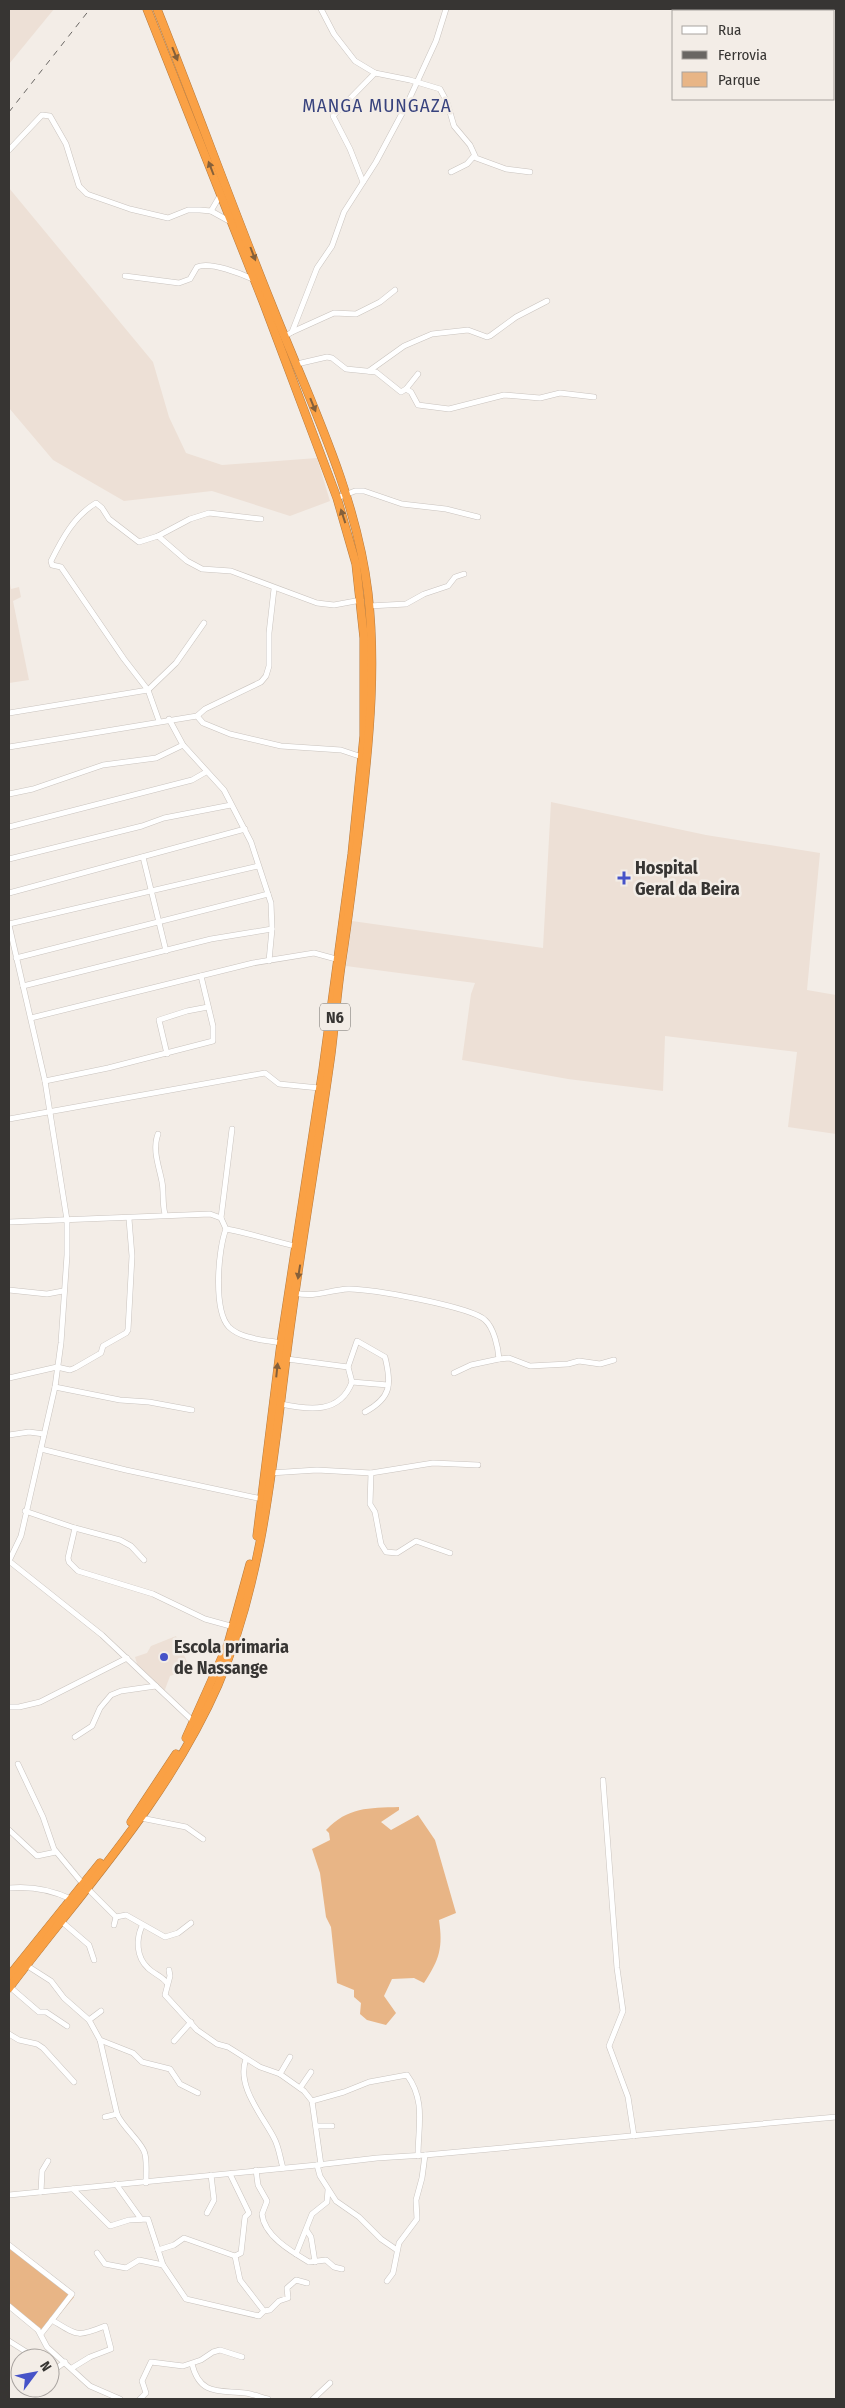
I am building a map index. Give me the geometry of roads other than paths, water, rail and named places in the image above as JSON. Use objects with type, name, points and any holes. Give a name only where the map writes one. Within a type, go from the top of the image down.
[{"type":"highway","name":"N6","points":[[9,1976],[12,1967],[71,1899],[85,1886],[141,1818],[188,1743],[220,1679],[248,1595],[260,1545],[281,1343],[352,854],[362,757],[366,673],[361,600],[356,564],[337,498],[233,223],[147,9]]},
{"type":"highway","name":"N6","points":[[9,1987],[61,1921],[152,1792],[194,1722],[234,1627],[256,1541],[262,1499],[281,1404],[295,1293],[330,1056],[368,764],[372,673],[369,606],[358,540],[345,495],[296,364],[288,334],[156,9]]},
{"type":"street","points":[[322,9],[350,56],[376,73],[440,89],[447,102],[454,126],[470,145],[474,156],[506,169],[530,172]]},
{"type":"street","points":[[288,334],[317,268],[330,250],[344,212],[376,162],[436,41],[446,9]]},
{"type":"street","points":[[363,182],[350,149],[333,116],[376,73]]},
{"type":"street","points":[[9,150],[42,115],[46,114],[56,124],[66,144],[80,186],[87,194],[130,209],[168,218],[188,210],[211,211],[233,223]]},
{"type":"street","points":[[451,172],[467,164],[474,156]]},
{"type":"street","points":[[211,211],[221,194]]},
{"type":"street","points":[[125,276],[179,282],[190,279],[197,266],[205,264],[239,273],[254,280]]},
{"type":"street","points":[[277,341],[334,313],[356,314],[380,302],[395,290]]},
{"type":"street","points":[[369,371],[404,346],[432,334],[468,330],[487,337],[490,336],[516,317],[546,301]]},
{"type":"street","points":[[296,364],[327,357],[337,361],[346,370],[369,371],[383,376],[401,392],[406,389],[418,374]]},
{"type":"street","points":[[406,389],[411,392],[418,405],[448,409],[497,396],[540,398],[560,393],[594,397]]},
{"type":"street","points":[[337,498],[354,491],[364,492],[402,504],[446,509],[478,517]]},
{"type":"street","points":[[160,721],[148,690],[124,659],[61,567],[52,565],[51,561],[72,525],[87,508],[96,503],[102,508],[109,519],[133,539],[142,541],[158,536],[190,518],[210,512],[261,520]]},
{"type":"street","points":[[158,536],[196,567],[231,571],[274,589],[317,603],[334,605],[361,600]]},
{"type":"street","points":[[369,606],[406,604],[424,594],[448,586],[455,577],[464,574]]},
{"type":"street","points":[[9,748],[169,719],[197,716],[205,709],[261,682],[266,676],[270,660],[269,633],[274,589]]},
{"type":"street","points":[[9,713],[148,690],[176,663],[204,623]]},
{"type":"street","points":[[197,716],[203,723],[230,734],[281,746],[341,750],[362,757]]},
{"type":"street","points":[[169,719],[183,746],[220,785],[245,829],[271,903],[272,929],[268,961]]},
{"type":"street","points":[[9,794],[33,789],[103,765],[156,758],[183,746]]},
{"type":"street","points":[[9,827],[192,780],[206,772]]},
{"type":"street","points":[[9,859],[40,853],[164,818],[231,805]]},
{"type":"street","points":[[9,893],[245,829]]},
{"type":"street","points":[[143,857],[166,951]]},
{"type":"street","points":[[194,1722],[88,1623],[9,1561],[18,1546],[55,1387],[61,1343],[63,1291],[67,1254],[67,1220],[45,1081],[16,958],[10,942],[9,924],[258,866]]},
{"type":"street","points":[[16,958],[268,894]]},
{"type":"street","points":[[23,986],[211,939],[272,929]]},
{"type":"street","points":[[31,1018],[268,961],[314,953],[336,959]]},
{"type":"street","points":[[45,1081],[167,1054],[213,1041],[213,1026],[200,976]]},
{"type":"street","points":[[167,1054],[159,1020],[187,1011],[208,1007]]},
{"type":"street","points":[[9,1119],[265,1073],[279,1084],[319,1088]]},
{"type":"street","points":[[232,1129],[221,1218],[226,1229],[218,1262],[219,1289],[224,1318],[228,1325],[242,1334],[281,1343]]},
{"type":"street","points":[[158,1134],[156,1154],[162,1182],[164,1214]]},
{"type":"street","points":[[9,1222],[129,1218],[164,1214],[210,1214],[221,1218]]},
{"type":"street","points":[[9,1378],[57,1367],[70,1370],[75,1368],[101,1353],[104,1346],[128,1330],[132,1256],[129,1218]]},
{"type":"street","points":[[226,1229],[252,1234],[272,1242],[295,1246]]},
{"type":"street","points":[[295,1293],[315,1296],[345,1289],[358,1289],[416,1298],[458,1309],[485,1319],[493,1332],[499,1359]]},
{"type":"street","points":[[9,1290],[47,1294],[63,1291]]},
{"type":"street","points":[[281,1404],[320,1409],[338,1401],[346,1394],[352,1382],[348,1368],[354,1346],[359,1341],[386,1357],[388,1393],[382,1401],[365,1412]]},
{"type":"street","points":[[287,1358],[348,1368]]},
{"type":"street","points":[[454,1372],[471,1365],[509,1358],[530,1366],[568,1364],[579,1361],[600,1364],[614,1360]]},
{"type":"street","points":[[352,1382],[388,1385]]},
{"type":"street","points":[[55,1387],[120,1400],[149,1402],[192,1410]]},
{"type":"street","points":[[9,1435],[29,1432],[44,1434]]},
{"type":"street","points":[[41,1449],[135,1472],[262,1499]]},
{"type":"street","points":[[268,1474],[317,1470],[371,1473],[434,1463],[478,1465]]},
{"type":"street","points":[[371,1473],[370,1504],[375,1512],[381,1544],[386,1552],[397,1553],[416,1541],[450,1553]]},
{"type":"street","points":[[25,1511],[75,1528],[120,1540],[131,1546],[144,1560]]},
{"type":"street","points":[[75,1528],[68,1558],[69,1562],[78,1571],[153,1594],[205,1619],[234,1627]]},
{"type":"street","points":[[9,1707],[19,1707],[40,1702],[127,1658]]},
{"type":"street","points":[[75,1737],[92,1726],[100,1708],[111,1696],[121,1691],[156,1686]]},
{"type":"street","points":[[18,1764],[43,1817],[56,1852],[85,1886],[116,1917]]},
{"type":"street","points":[[603,1780],[616,1953],[623,2011],[612,2032],[609,2046],[628,2097],[634,2136]]},
{"type":"street","points":[[141,1818],[186,1827],[203,1839]]},
{"type":"street","points":[[9,1830],[37,1856],[56,1852]]},
{"type":"street","points":[[9,1888],[57,1892],[71,1899]]},
{"type":"street","points":[[116,1917],[126,1915],[142,1926],[168,1937],[178,1933],[191,1922]]},
{"type":"street","points":[[114,1924],[116,1917]]},
{"type":"street","points":[[61,1921],[89,1946],[94,1960]]},
{"type":"street","points":[[142,1926],[138,1934],[137,1948],[144,1963],[167,1983]]},
{"type":"street","points":[[26,1965],[51,1982],[64,1998],[89,2020],[100,2040],[117,2114],[122,2124],[145,2153],[146,2182]]},
{"type":"street","points":[[169,1970],[170,1976],[165,1995],[198,2030],[217,2044],[228,2047],[260,2068],[280,2074],[300,2088],[312,2101],[319,2165],[328,2190],[336,2201],[359,2217],[381,2239],[397,2250]]},
{"type":"street","points":[[9,1987],[39,2012],[46,2012],[66,2026]]},
{"type":"street","points":[[89,2020],[101,2011]]},
{"type":"street","points":[[174,2041],[191,2022]]},
{"type":"street","points":[[9,2034],[19,2040],[37,2044],[43,2048],[74,2082]]},
{"type":"street","points":[[100,2040],[127,2050],[142,2062],[170,2070],[180,2084],[198,2093]]},
{"type":"street","points":[[280,2074],[290,2057]]},
{"type":"street","points":[[246,2059],[244,2068],[248,2087],[274,2138],[283,2168]]},
{"type":"street","points":[[300,2088],[311,2072]]},
{"type":"street","points":[[312,2101],[348,2091],[368,2082],[406,2075],[416,2088],[419,2107],[421,2127],[418,2156]]},
{"type":"street","points":[[105,2117],[117,2114]]},
{"type":"street","points":[[9,2195],[377,2158],[418,2156],[836,2117]]},
{"type":"street","points":[[316,2126],[332,2126]]},
{"type":"street","points":[[387,2281],[393,2273],[397,2250],[402,2238],[417,2219],[416,2200],[422,2178],[425,2155]]},
{"type":"street","points":[[41,2192],[42,2170],[48,2161]]},
{"type":"street","points":[[256,2170],[258,2185],[266,2201],[262,2212],[262,2220],[279,2241],[309,2262],[326,2260],[334,2267],[342,2269]]},
{"type":"street","points":[[158,2250],[174,2245],[184,2238],[235,2256],[242,2253],[246,2217],[249,2213],[230,2174]]},
{"type":"street","points":[[207,2213],[214,2200],[211,2175]]},
{"type":"street","points":[[116,2184],[141,2219]]},
{"type":"street","points":[[73,2188],[106,2224],[112,2226],[148,2219],[151,2223],[163,2265],[186,2299],[258,2316],[264,2310],[270,2310],[279,2301],[287,2299],[286,2288],[296,2280],[307,2283]]},
{"type":"street","points":[[296,2254],[307,2231],[312,2214],[327,2202],[328,2190]]},
{"type":"street","points":[[307,2231],[311,2237],[315,2262]]},
{"type":"street","points":[[9,2245],[72,2294],[41,2334]]},
{"type":"street","points":[[97,2253],[105,2264],[126,2268],[139,2260],[163,2265]]},
{"type":"street","points":[[235,2256],[240,2280],[264,2310]]},
{"type":"street","points":[[9,2306],[41,2334],[47,2347],[90,2386],[120,2399]]},
{"type":"street","points":[[52,2320],[76,2334],[86,2334],[104,2326],[105,2328],[111,2349],[90,2356],[72,2368]]},
{"type":"street","points":[[9,2341],[20,2348]]},
{"type":"street","points":[[140,2399],[146,2393],[142,2381],[149,2364],[178,2366],[192,2364],[220,2350],[242,2357]]},
{"type":"street","points":[[60,2366],[65,2362]]},
{"type":"street","points":[[192,2364],[196,2378],[203,2385],[214,2391],[245,2393],[268,2399]]},
{"type":"street","points":[[313,2399],[330,2383]]},
{"type":"railway","points":[[9,112],[90,9]]},
{"type":"place","name":"Hospital Geral da Beira","points":[[624,878]]},
{"type":"place","name":"Escola primaria de Nassange","points":[[164,1657]]},
{"type":"district","name":"MANGA MUNGAZA","points":[[377,105]]}]
